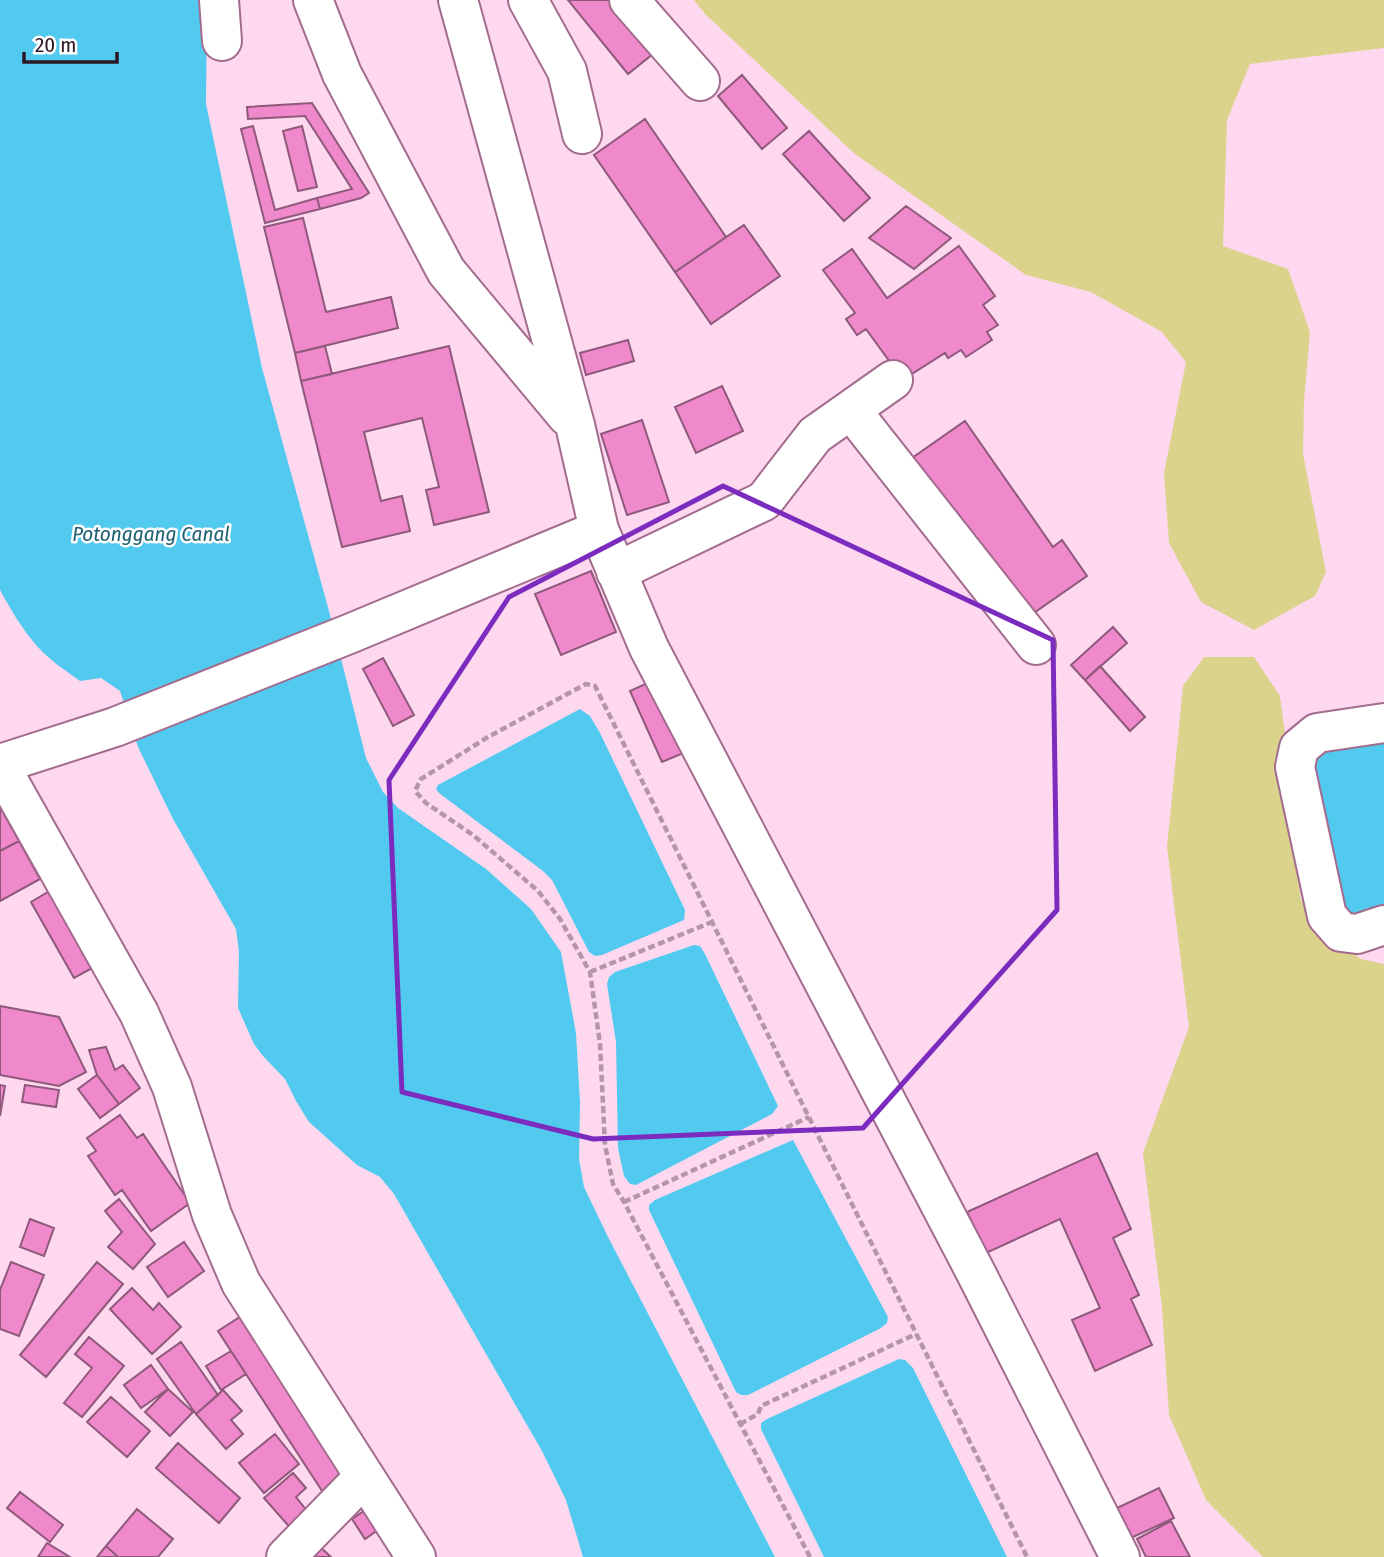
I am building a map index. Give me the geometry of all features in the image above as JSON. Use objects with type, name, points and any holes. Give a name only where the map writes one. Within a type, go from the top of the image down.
[{"type":"street","points":[[219,0],[222,41]]},
{"type":"street","points":[[313,0],[342,74],[446,271],[575,425]]},
{"type":"street","points":[[458,0],[575,425],[599,530],[616,572],[649,648],[975,1271],[1120,1557]]},
{"type":"street","points":[[528,0],[567,71],[582,134]]},
{"type":"street","points":[[629,0],[700,81]]},
{"type":"street","points":[[616,572],[764,501],[815,435],[893,380]]},
{"type":"street","points":[[851,410],[1036,645]]},
{"type":"street","points":[[416,1557],[242,1283],[212,1214],[172,1087],[139,1013],[0,765],[116,727],[599,530]]},
{"type":"street","points":[[1384,723],[1317,733],[1299,748],[1295,766],[1327,916],[1341,932],[1357,934],[1384,925]]},
{"type":"street","points":[[285,1557],[365,1476]]},
{"type":"path","points":[[810,1557],[613,1184],[605,1146],[600,1044],[590,972],[560,919],[538,891],[472,835],[426,803],[415,791],[421,779],[488,737],[586,684],[595,686],[1027,1557]]},
{"type":"path","points":[[590,972],[712,922]]},
{"type":"path","points":[[624,1202],[809,1117]]},
{"type":"path","points":[[740,1424],[758,1414],[761,1406],[916,1334]]},
{"type":"highlighted area","points":[[723,486],[1053,640],[1057,910],[863,1128],[593,1139],[402,1092],[389,780],[509,597]]},
{"type":"shaded area","points":[[694,0],[1384,0],[1384,48],[1250,64],[1227,120],[1223,246],[1288,269],[1310,332],[1303,454],[1326,572],[1315,596],[1254,630],[1201,602],[1169,543],[1164,473],[1186,362],[1162,332],[1091,292],[1026,275],[855,154],[705,14]]},
{"type":"shaded area","points":[[1204,657],[1254,657],[1280,696],[1287,750],[1290,827],[1301,900],[1326,935],[1361,959],[1384,964],[1384,1557],[1263,1557],[1206,1500],[1169,1415],[1162,1308],[1143,1153],[1189,1027],[1167,847],[1183,686]]},
{"type":"water","name":"Potonggang Canal","points":[[0,0],[207,0],[206,104],[262,368],[329,611],[366,758],[383,792],[398,808],[486,869],[531,909],[561,952],[576,1033],[580,1103],[579,1159],[584,1187],[775,1557],[583,1557],[566,1500],[542,1451],[394,1194],[380,1177],[357,1165],[309,1122],[285,1079],[254,1044],[238,1008],[239,952],[236,929],[173,819],[138,747],[120,691],[101,678],[80,681],[52,660],[26,633],[0,590]]},
{"type":"water","points":[[580,709],[590,716],[600,733],[685,910],[684,920],[595,956],[589,952],[552,880],[436,789],[438,785]]},
{"type":"water","points":[[1384,737],[1384,908],[1354,917],[1342,914],[1312,756],[1322,749]]},
{"type":"water","points":[[694,945],[700,946],[705,954],[778,1106],[772,1114],[636,1185],[630,1184],[624,1176],[618,1148],[616,1042],[607,984],[609,977],[615,972]]},
{"type":"water","points":[[793,1140],[888,1317],[887,1323],[748,1395],[741,1395],[736,1392],[649,1210],[649,1205]]},
{"type":"water","points":[[899,1359],[905,1360],[913,1368],[1007,1557],[824,1557],[761,1429],[761,1423]]},
{"type":"building","points":[[568,0],[611,0],[654,53],[628,74]]},
{"type":"building","points":[[742,75],[787,128],[762,149],[718,96]]},
{"type":"building","points":[[312,103],[369,193],[361,198],[320,209],[317,198],[352,189],[305,116],[248,119],[247,107]]},
{"type":"building","points":[[645,119],[726,237],[675,272],[594,155]]},
{"type":"building","points":[[253,126],[275,210],[317,198],[320,209],[265,223],[241,129]]},
{"type":"building","points":[[302,126],[317,187],[298,191],[283,131]]},
{"type":"building","points":[[809,131],[870,198],[844,221],[783,154]]},
{"type":"building","points":[[906,206],[951,238],[914,269],[869,238]]},
{"type":"building","points":[[303,218],[326,312],[391,297],[398,328],[295,353],[264,227]]},
{"type":"building","points":[[744,225],[780,276],[711,324],[675,272]]},
{"type":"building","points":[[959,246],[995,296],[983,305],[998,325],[987,332],[992,340],[966,357],[961,350],[948,358],[945,353],[907,377],[895,369],[866,329],[857,335],[846,319],[855,313],[823,270],[852,249],[887,298]]},
{"type":"building","points":[[628,340],[634,361],[586,375],[580,353]]},
{"type":"building","points":[[325,346],[332,374],[301,381],[295,353]]},
{"type":"building","points":[[449,346],[489,512],[434,525],[426,490],[439,487],[422,418],[364,432],[381,501],[402,496],[410,531],[342,547],[301,381]]},
{"type":"building","points":[[722,386],[743,431],[696,453],[675,407]]},
{"type":"building","points":[[642,420],[669,502],[627,515],[601,434]]},
{"type":"building","points":[[965,421],[1053,547],[1062,540],[1087,576],[1025,619],[912,458]]},
{"type":"building","points":[[591,571],[616,632],[561,655],[535,594]]},
{"type":"building","points":[[1113,627],[1127,643],[1085,680],[1071,665]]},
{"type":"building","points":[[383,658],[414,715],[393,726],[363,669]]},
{"type":"building","points":[[1100,666],[1145,717],[1130,731],[1085,680]]},
{"type":"building","points":[[654,680],[686,752],[662,762],[630,691]]},
{"type":"building","points":[[0,807],[19,841],[0,851]]},
{"type":"building","points":[[19,841],[40,879],[0,901],[0,851]]},
{"type":"building","points":[[53,889],[96,966],[74,978],[31,902]]},
{"type":"building","points":[[0,1006],[59,1017],[86,1072],[59,1086],[0,1075]]},
{"type":"building","points":[[106,1047],[115,1070],[123,1065],[140,1088],[119,1104],[97,1075],[89,1050]]},
{"type":"building","points":[[97,1075],[119,1104],[100,1118],[78,1089]]},
{"type":"building","points":[[0,1085],[5,1086],[0,1116]]},
{"type":"building","points":[[25,1085],[59,1090],[56,1107],[22,1102]]},
{"type":"building","points":[[120,1115],[137,1138],[143,1134],[190,1203],[151,1231],[122,1190],[115,1195],[88,1156],[96,1151],[87,1138]]},
{"type":"building","points":[[1097,1153],[1131,1229],[1113,1238],[1139,1295],[1131,1299],[1152,1345],[1095,1371],[1072,1320],[1100,1308],[1060,1219],[986,1253],[967,1212]]},
{"type":"building","points":[[119,1199],[155,1244],[133,1269],[108,1247],[122,1232],[105,1211]]},
{"type":"building","points":[[30,1219],[54,1228],[44,1256],[20,1247]]},
{"type":"building","points":[[184,1242],[204,1271],[168,1297],[147,1267]]},
{"type":"building","points":[[11,1262],[44,1275],[19,1336],[0,1329],[0,1290]]},
{"type":"building","points":[[97,1262],[123,1284],[46,1377],[20,1355]]},
{"type":"building","points":[[132,1288],[153,1310],[159,1303],[181,1327],[152,1354],[110,1309]]},
{"type":"building","points":[[246,1313],[351,1473],[322,1491],[218,1331]]},
{"type":"building","points":[[89,1337],[124,1366],[82,1417],[64,1403],[92,1368],[75,1354]]},
{"type":"building","points":[[181,1342],[218,1395],[196,1414],[157,1359]]},
{"type":"building","points":[[231,1351],[246,1374],[221,1390],[206,1366]]},
{"type":"building","points":[[151,1365],[168,1389],[141,1408],[124,1385]]},
{"type":"building","points":[[168,1389],[193,1412],[170,1436],[145,1412]]},
{"type":"building","points":[[223,1390],[242,1411],[231,1420],[243,1434],[226,1449],[196,1414]]},
{"type":"building","points":[[111,1397],[150,1431],[127,1457],[87,1422]]},
{"type":"building","points":[[275,1434],[299,1464],[264,1493],[239,1463]]},
{"type":"building","points":[[178,1443],[240,1498],[219,1523],[156,1468]]},
{"type":"building","points":[[293,1473],[306,1488],[296,1497],[312,1517],[294,1532],[264,1498]]},
{"type":"building","points":[[1159,1488],[1174,1518],[1131,1538],[1117,1508]]},
{"type":"building","points":[[20,1492],[63,1525],[50,1542],[7,1508]]},
{"type":"building","points":[[371,1506],[385,1525],[365,1539],[352,1519]]},
{"type":"building","points":[[137,1509],[173,1539],[158,1557],[118,1557],[106,1546]]},
{"type":"building","points":[[1171,1521],[1190,1557],[1146,1557],[1137,1539]]},
{"type":"building","points":[[47,1543],[70,1557],[38,1557]]},
{"type":"building","points":[[317,1544],[331,1557],[304,1557]]},
{"type":"building","points":[[106,1546],[118,1557],[97,1557]]}]
